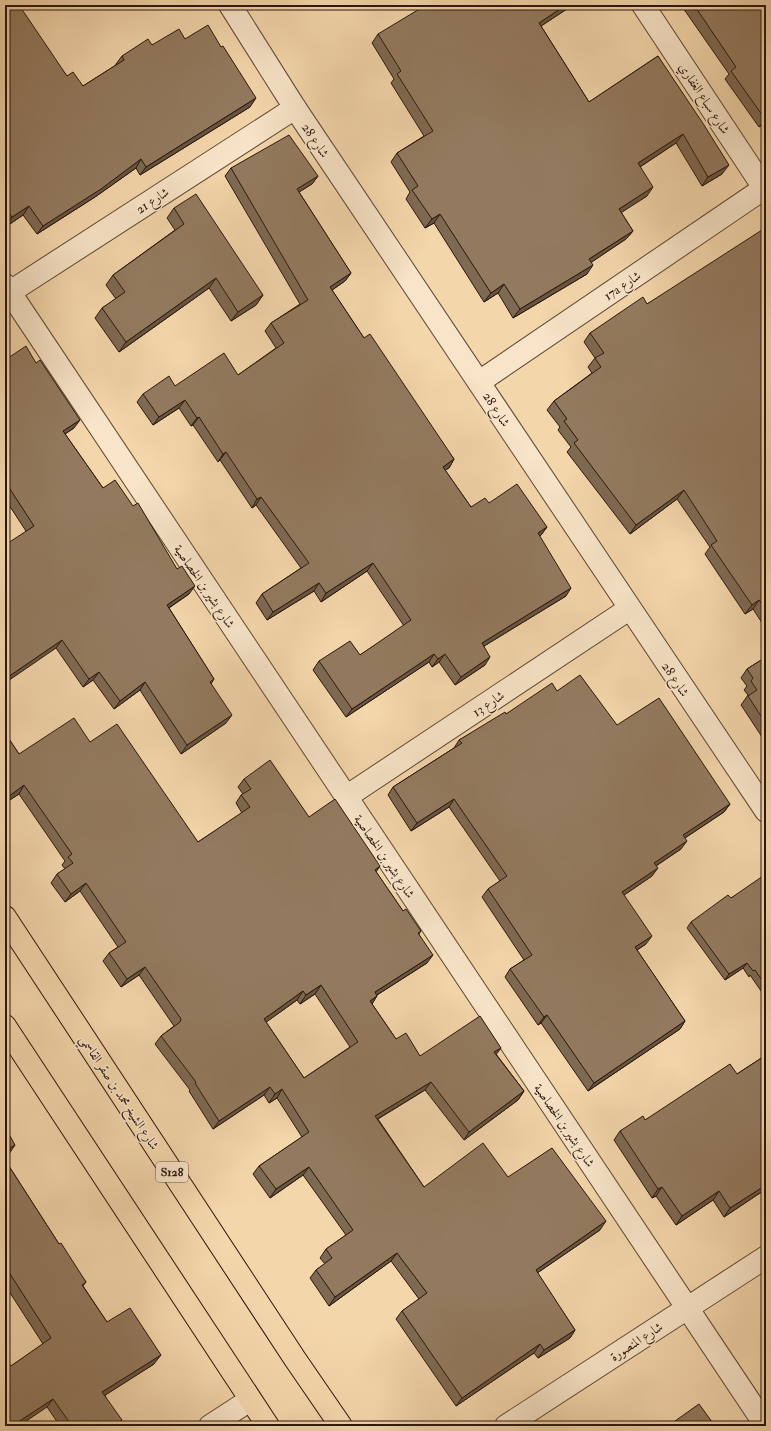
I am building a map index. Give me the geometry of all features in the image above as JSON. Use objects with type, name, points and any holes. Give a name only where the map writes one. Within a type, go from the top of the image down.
[{"type":"main road","name":"شارع الشيخ محمد بن صقر القاسمي","points":[[5,917],[286,1346],[342,1426]]},
{"type":"main road","points":[[5,1026],[268,1426]]},
{"type":"street","name":"شارع 28","points":[[230,5],[295,108],[766,812]]},
{"type":"street","name":"شارع سباع الغفاري","points":[[643,5],[765,189]]},
{"type":"street","name":"شارع 21","points":[[7,288],[295,108]]},
{"type":"street","name":"17a شارع","points":[[479,382],[765,189]]},
{"type":"street","name":"شارع بشير بن الخصاصية","points":[[7,288],[766,1426]]},
{"type":"street","name":"شارع 13","points":[[346,797],[629,609]]},
{"type":"street","name":"شارع المنصورة","points":[[506,1426],[766,1257]]},
{"type":"street","points":[[210,1426],[250,1400]]},
{"type":"building","points":[[5,5],[19,5],[67,76],[73,72],[83,86],[124,60],[122,56],[148,39],[152,45],[179,29],[185,39],[208,25],[221,47],[223,46],[256,98],[146,167],[141,159],[101,189],[43,226],[29,206],[12,217],[5,207]]},
{"type":"building","points":[[426,5],[566,5],[539,23],[589,102],[658,56],[729,165],[708,177],[683,134],[638,163],[653,187],[619,209],[633,231],[589,259],[593,265],[520,309],[504,284],[491,293],[440,214],[432,219],[412,190],[418,186],[397,153],[433,131],[397,74],[401,71],[378,34]]},
{"type":"building","points":[[694,5],[766,5],[765,119],[731,71],[736,67]]},
{"type":"building","points":[[289,135],[318,176],[297,189],[351,273],[330,287],[364,338],[370,334],[454,459],[443,467],[471,507],[485,498],[489,503],[517,484],[547,527],[538,533],[571,588],[482,643],[490,657],[461,677],[445,654],[438,659],[434,654],[352,709],[319,661],[350,641],[360,655],[411,620],[373,563],[326,593],[319,583],[273,612],[262,594],[309,563],[261,497],[257,499],[226,452],[223,454],[199,417],[197,418],[185,400],[159,417],[143,394],[169,376],[175,386],[224,353],[238,375],[284,343],[271,323],[308,300],[231,168]]},
{"type":"building","points":[[196,194],[263,295],[238,312],[216,278],[126,342],[102,308],[125,292],[113,275],[184,224],[174,208]]},
{"type":"building","points":[[762,230],[766,237],[766,610],[759,600],[752,605],[711,545],[717,541],[684,490],[636,525],[574,443],[578,440],[564,421],[567,419],[554,401],[601,367],[595,358],[604,353],[590,333],[643,297],[647,304]]},
{"type":"building","points":[[26,346],[36,363],[40,360],[80,420],[63,431],[103,488],[115,480],[133,506],[138,503],[177,569],[182,566],[195,586],[167,605],[214,679],[210,682],[232,715],[187,745],[145,682],[120,701],[99,672],[89,679],[62,640],[5,679],[5,545],[34,526],[8,486],[5,488],[5,360]]},
{"type":"building","points":[[766,657],[766,724],[748,696],[757,690],[751,681],[753,678],[747,669]]},
{"type":"building","points":[[580,675],[617,725],[659,698],[730,804],[683,835],[687,841],[654,863],[658,868],[622,892],[652,936],[635,947],[685,1021],[594,1083],[547,1015],[544,1017],[510,969],[532,955],[488,889],[507,876],[454,799],[417,823],[393,787],[462,743],[459,740],[505,712],[506,714],[552,683],[557,691]]},
{"type":"building","points":[[74,718],[90,742],[117,724],[198,842],[250,807],[241,795],[251,789],[244,779],[270,760],[309,817],[335,799],[380,866],[375,870],[403,911],[406,909],[421,931],[418,933],[433,955],[375,992],[377,996],[370,1001],[396,1039],[406,1033],[420,1056],[480,1016],[501,1048],[494,1052],[524,1091],[469,1132],[431,1082],[375,1116],[424,1187],[483,1143],[508,1177],[552,1148],[606,1221],[536,1270],[575,1330],[544,1350],[540,1344],[462,1398],[402,1311],[427,1293],[397,1253],[335,1297],[316,1270],[332,1258],[326,1249],[353,1230],[309,1167],[276,1189],[259,1166],[309,1132],[282,1089],[275,1094],[270,1087],[219,1121],[195,1083],[196,1082],[161,1036],[180,1022],[181,1019],[145,967],[127,979],[109,953],[126,942],[86,883],[71,894],[57,874],[73,863],[68,857],[72,854],[24,785],[8,797],[5,792],[5,733],[19,754]],"holes":[[[321,985],[358,1042],[304,1078],[264,1019],[303,991],[306,995]]]},
{"type":"building","points":[[763,876],[766,880],[766,986],[755,970],[753,971],[747,963],[729,974],[691,922],[728,895],[731,898]]},
{"type":"building","points":[[766,1055],[766,1185],[730,1208],[719,1191],[682,1216],[662,1187],[658,1189],[620,1131],[643,1116],[645,1120],[730,1064],[737,1074]]},
{"type":"building","points":[[5,1127],[15,1145],[5,1151]]},
{"type":"building","points":[[5,1160],[59,1244],[61,1243],[86,1282],[82,1285],[107,1322],[130,1308],[161,1355],[102,1392],[122,1420],[112,1426],[72,1426],[53,1399],[12,1426],[5,1426],[5,1358],[11,1366],[51,1338],[5,1266]]},
{"type":"building","points":[[699,1404],[715,1426],[668,1426]]},
{"type":"building","points":[[664,1421],[667,1426],[657,1426]]}]
